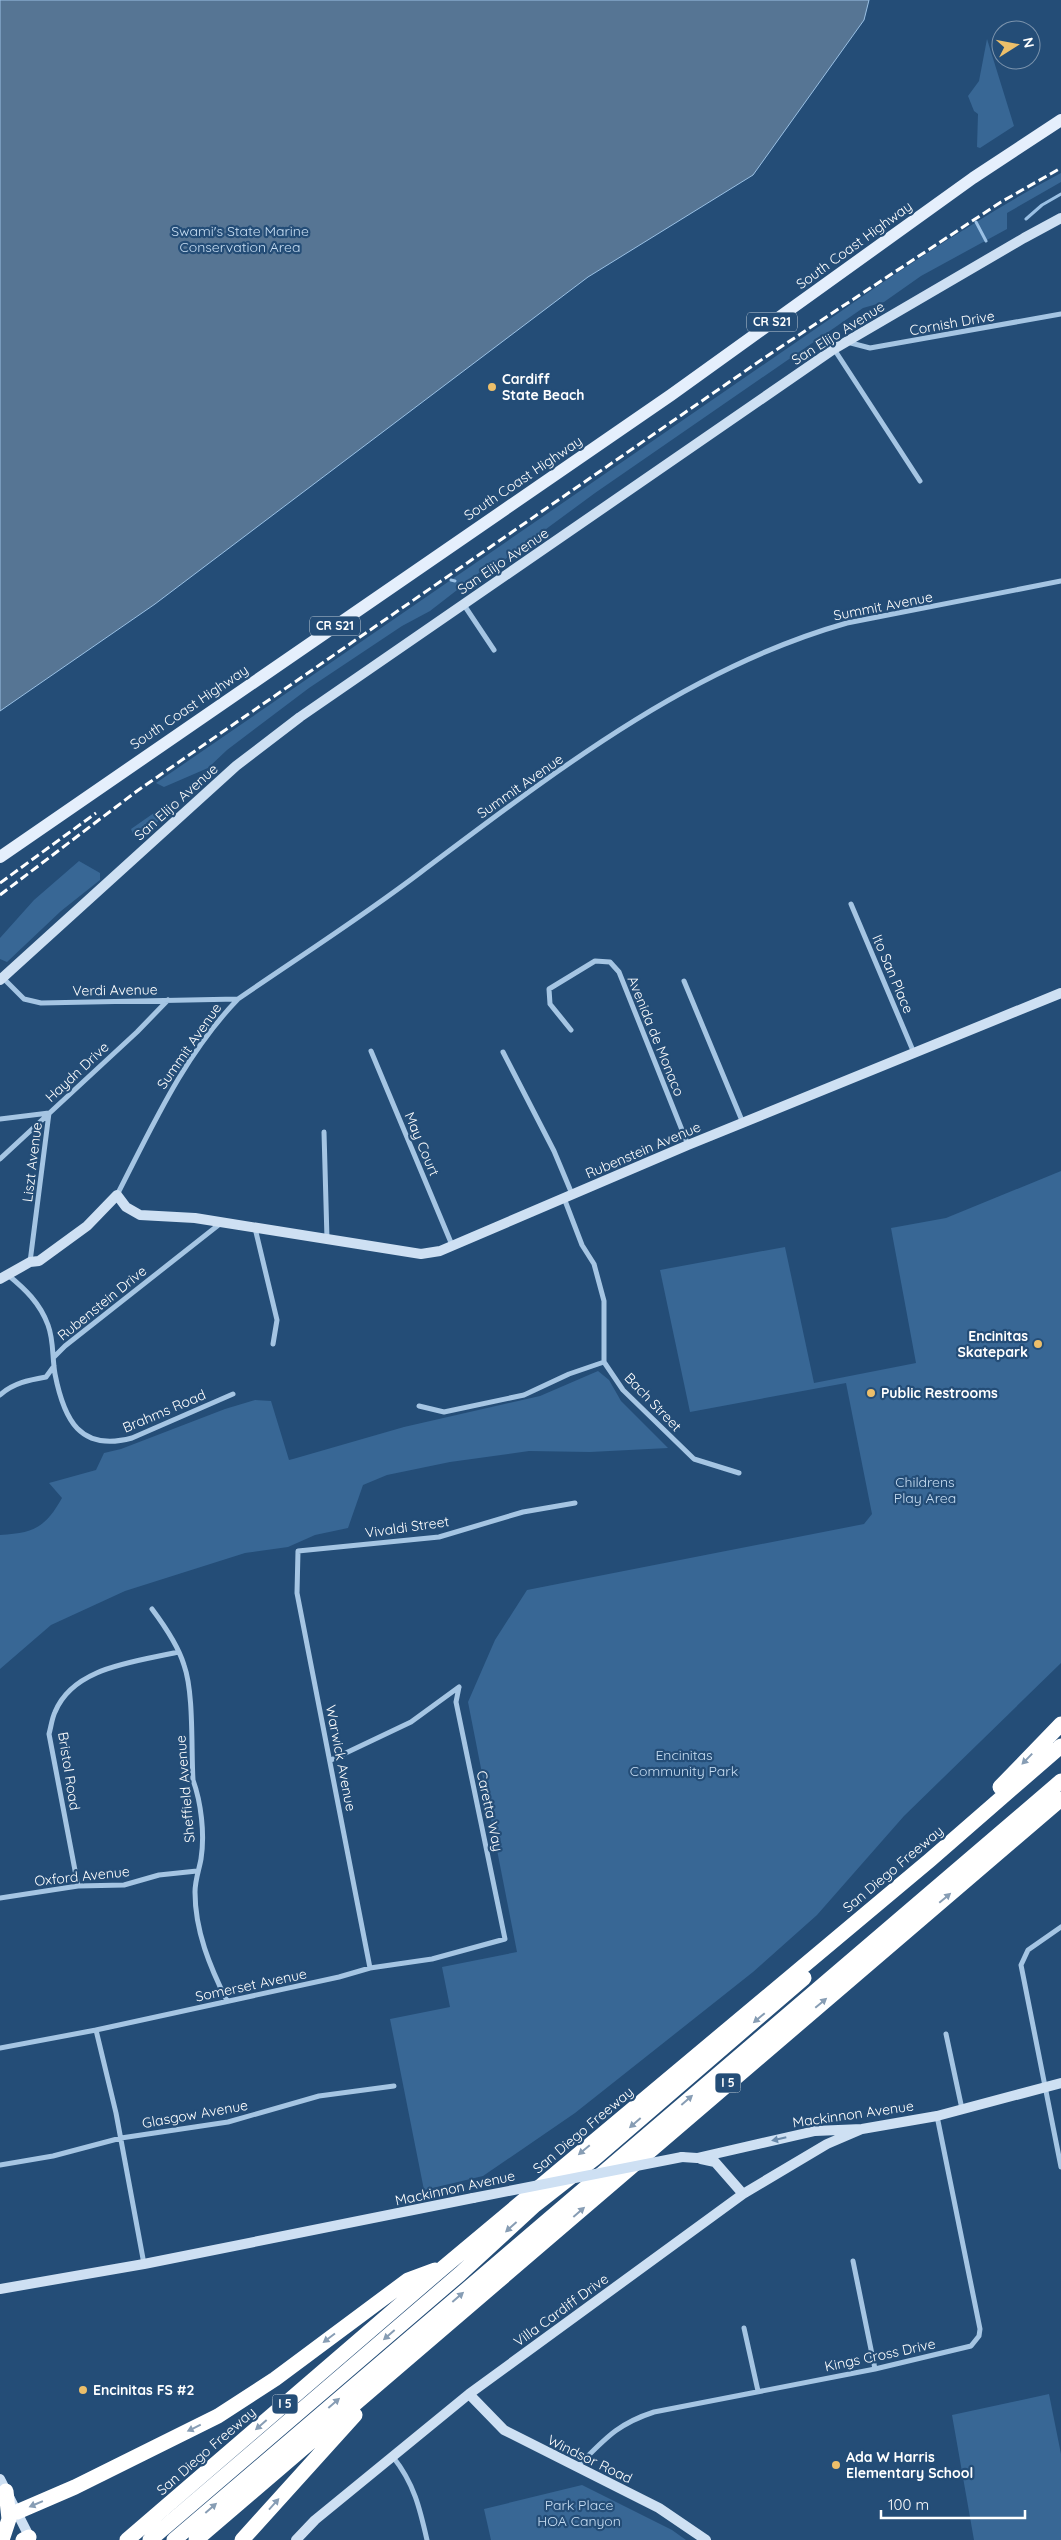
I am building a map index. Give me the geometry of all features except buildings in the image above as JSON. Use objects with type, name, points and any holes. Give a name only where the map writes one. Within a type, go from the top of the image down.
[{"type":"highway","points":[[930,1860],[1061,1724]]},
{"type":"highway","name":"San Diego Freeway","points":[[127,2540],[444,2267],[930,1860],[1061,1746]]},
{"type":"highway","points":[[150,2540],[460,2274],[535,2205],[594,2158],[768,2010],[1061,1757]]},
{"type":"highway","points":[[174,2540],[1061,1782]]},
{"type":"highway","name":"I 5","points":[[196,2540],[396,2370],[817,2006],[1061,1799]]},
{"type":"highway","points":[[17,2512],[76,2487],[218,2416],[275,2379],[408,2280],[444,2267]]},
{"type":"highway","points":[[242,2540],[396,2370]]},
{"type":"highway","points":[[2,2540],[10,2519],[3,2485]]},
{"type":"main road","name":"South Coast Highway","points":[[0,857],[663,401],[973,178],[1061,120]]},
{"type":"street","name":"San Elijo Avenue","points":[[1,979],[236,766],[300,717],[846,341],[1061,218]]},
{"type":"street","name":"Cornish Drive","points":[[846,341],[870,348],[1061,314]]},
{"type":"street","points":[[834,349],[920,481]]},
{"type":"street","name":"Summit Avenue","points":[[117,1195],[166,1098],[218,1020],[238,999],[420,873],[487,822],[626,725],[669,699],[748,659],[822,630],[847,623],[1061,582]]},
{"type":"street","points":[[464,605],[494,650]]},
{"type":"street","name":"Ito San Place","points":[[851,904],[914,1053]]},
{"type":"street","name":"Avenida de Monaco","points":[[571,1030],[550,1004],[549,989],[595,961],[610,962],[619,972],[688,1145]]},
{"type":"street","name":"Verdi Avenue","points":[[1,979],[24,998],[41,1003],[238,999]]},
{"type":"street","points":[[684,981],[743,1124]]},
{"type":"street","name":"Rubenstein Avenue","points":[[117,1195],[126,1207],[140,1215],[195,1218],[421,1254],[440,1251],[688,1145],[1061,993]]},
{"type":"street","name":"Haydn Drive","points":[[0,1158],[168,1000]]},
{"type":"street","name":"May Court","points":[[371,1051],[452,1245]]},
{"type":"street","points":[[419,1406],[444,1412],[524,1395],[569,1374],[604,1362],[604,1301],[594,1264],[582,1245],[554,1151],[503,1052]]},
{"type":"street","name":"Liszt Avenue","points":[[0,1119],[49,1113],[30,1262]]},
{"type":"street","points":[[324,1132],[327,1239]]},
{"type":"street","points":[[4,1277],[30,1262],[39,1261],[87,1226],[117,1195]]},
{"type":"street","name":"Rubenstein Drive","points":[[0,1395],[8,1388],[28,1380],[46,1378],[54,1367],[54,1357],[65,1346],[222,1223]]},
{"type":"street","points":[[255,1227],[277,1320],[273,1344]]},
{"type":"street","points":[[4,1277],[27,1290],[36,1301],[48,1324],[54,1344],[54,1357]]},
{"type":"street","name":"Brahms Road","points":[[54,1357],[55,1373],[68,1416],[76,1428],[84,1435],[102,1441],[115,1443],[132,1438],[233,1394]]},
{"type":"street","name":"Bach Street","points":[[604,1362],[623,1390],[694,1459],[738,1473]]},
{"type":"street","name":"Vivaldi Street","points":[[298,1551],[439,1537],[523,1512],[575,1503]]},
{"type":"street","name":"Warwick Avenue","points":[[298,1551],[297,1592],[370,1968]]},
{"type":"street","name":"Sheffield Avenue","points":[[152,1609],[163,1624],[178,1652],[188,1679],[193,1780],[199,1795],[202,1846],[196,1871],[195,1894],[201,1936],[209,1964],[227,2001]]},
{"type":"street","name":"Bristol Road","points":[[78,1886],[49,1734],[55,1711],[70,1690],[97,1672],[178,1652]]},
{"type":"street","name":"Caretta Way","points":[[331,1760],[411,1722],[459,1687],[456,1702],[505,1939]]},
{"type":"street","name":"Oxford Avenue","points":[[0,1898],[78,1886],[124,1885],[159,1875],[196,1871]]},
{"type":"street","points":[[1061,1927],[1028,1950],[1021,1965],[1061,2167]]},
{"type":"street","name":"Somerset Avenue","points":[[0,2048],[96,2030],[339,1978],[370,1968],[432,1959],[505,1939]]},
{"type":"street","points":[[96,2030],[121,2138],[144,2264]]},
{"type":"street","points":[[946,2034],[962,2110]]},
{"type":"street","name":"Mackinnon Avenue","points":[[0,2289],[144,2264],[682,2157],[697,2158],[815,2131],[862,2129],[937,2116],[1045,2085],[1061,2083]]},
{"type":"street","name":"Glasgow Avenue","points":[[0,2165],[53,2156],[121,2138],[228,2122],[319,2096],[394,2086]]},
{"type":"street","name":"Kings Cross Drive","points":[[578,2466],[612,2431],[633,2419],[654,2412],[875,2369],[971,2346],[979,2336],[980,2329],[937,2116]]},
{"type":"street","name":"Villa Cardiff Drive","points":[[296,2540],[315,2520],[469,2394],[742,2194],[827,2144],[862,2129]]},
{"type":"street","points":[[697,2158],[715,2162],[742,2194]]},
{"type":"street","points":[[853,2261],[875,2369]]},
{"type":"street","points":[[744,2328],[758,2392]]},
{"type":"street","name":"Windsor Road","points":[[469,2394],[504,2430],[525,2443],[578,2466],[658,2508],[706,2540]]},
{"type":"street","points":[[393,2457],[405,2472],[417,2495],[427,2540]]},
{"type":"street","points":[[3,2485],[17,2512],[27,2539]]},
{"type":"green space","points":[[987,39],[991,52],[991,70],[997,70],[1014,126],[980,148],[977,147],[978,114],[974,111],[968,96],[979,81]]},
{"type":"green space","points":[[1061,173],[1061,182],[1007,213],[1007,229],[921,276],[884,302],[863,308],[595,493],[504,560],[488,566],[430,611],[402,626],[309,688],[227,750],[208,768],[164,787],[156,783],[882,283],[970,226]]},
{"type":"green space","points":[[164,806],[167,810],[153,827],[139,834],[133,834],[131,829]]},
{"type":"green space","points":[[79,861],[100,873],[100,880],[61,911],[7,962],[0,959],[0,938],[34,900]]},
{"type":"green space","name":"Encinitas Community Park","points":[[1061,1171],[1061,1663],[904,1816],[817,1915],[753,1972],[575,2113],[483,2176],[424,2190],[390,2019],[450,2007],[442,1967],[517,1952],[468,1702],[495,1640],[527,1590],[864,1524],[872,1514],[846,1383],[690,1412],[660,1270],[785,1247],[814,1383],[916,1363],[891,1228],[946,1218]]},
{"type":"green space","points":[[598,1371],[609,1380],[621,1401],[668,1448],[590,1452],[529,1451],[450,1462],[387,1475],[363,1485],[348,1528],[315,1535],[288,1547],[245,1553],[125,1591],[51,1625],[0,1669],[0,1535],[22,1533],[44,1522],[62,1498],[49,1483],[96,1470],[104,1453],[121,1449],[225,1409],[255,1400],[271,1401],[289,1460],[404,1427],[540,1396]]},
{"type":"green space","points":[[1049,2394],[1061,2454],[1061,2540],[974,2540],[952,2415]]},
{"type":"green space","name":"Park Place HOA Canyon","points":[[582,2485],[672,2530],[686,2540],[491,2540],[484,2509]]},
{"type":"shaded area","name":"Swami's State Marine Conservation Area","points":[[0,0],[869,0],[864,20],[753,175],[588,277],[155,604],[0,711]]},
{"type":"waterway","points":[[1026,219],[1042,205],[1061,194]]},
{"type":"waterway","points":[[976,222],[986,241]]},
{"type":"waterway","points":[[451,580],[455,581]]},
{"type":"railway","points":[[0,895],[137,791],[764,358],[1001,202],[1061,168]]},
{"type":"railway","points":[[0,883],[96,813]]},
{"type":"place","name":"Cardiff State Beach","points":[[492,387]]},
{"type":"place","name":"Encinitas Skatepark","points":[[1038,1344]]},
{"type":"place","name":"Public Restrooms","points":[[871,1393]]},
{"type":"place","name":"Encinitas FS #2","points":[[83,2390]]},
{"type":"place","name":"Ada W Harris Elementary School","points":[[836,2465]]},
{"type":"park label","name":"Childrens Play Area","points":[[925,1490]]}]
